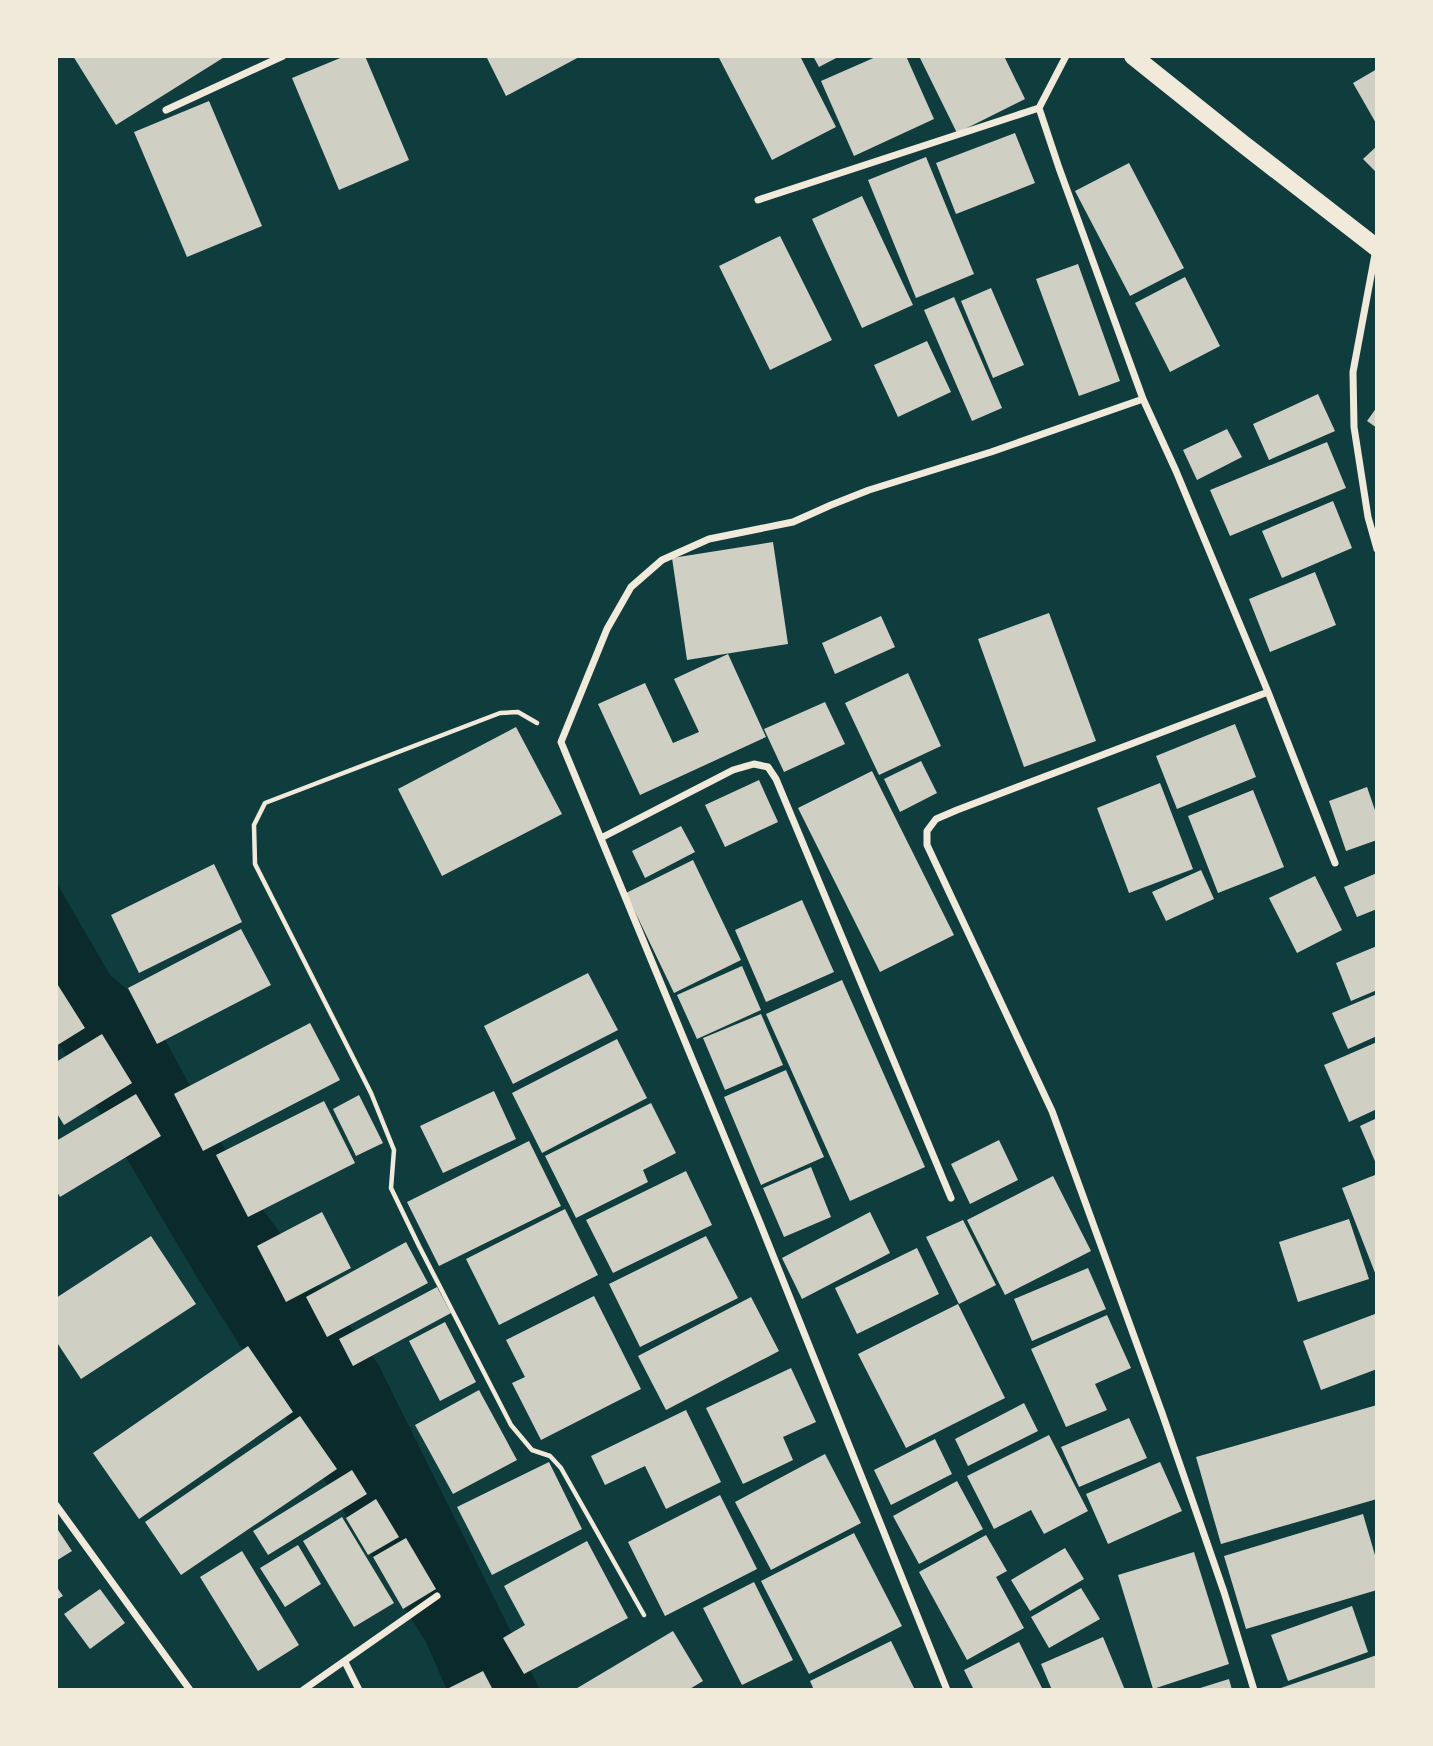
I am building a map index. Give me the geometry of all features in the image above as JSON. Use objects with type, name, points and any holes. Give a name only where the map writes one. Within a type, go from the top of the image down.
[{"type":"main road","points":[[1133,56],[1377,248]]},
{"type":"street","points":[[166,110],[283,56]]},
{"type":"street","points":[[758,200],[1038,108],[1066,56]]},
{"type":"street","points":[[1038,108],[1143,399],[1176,471],[1268,692],[1335,863]]},
{"type":"street","points":[[1377,248],[1353,372],[1354,427],[1368,517],[1377,549]]},
{"type":"street","points":[[947,1690],[758,1218],[561,743],[607,629],[631,587],[662,560],[709,539],[793,522],[869,490],[991,452],[1143,399]]},
{"type":"street","points":[[1254,1690],[1224,1592],[1052,1111],[927,845],[927,831],[936,819],[957,810],[1268,692]]},
{"type":"street","points":[[601,838],[733,770],[754,764],[768,767],[776,779],[951,1198]]},
{"type":"street","points":[[56,1505],[190,1690]]},
{"type":"street","points":[[303,1690],[438,1596]]},
{"type":"street","points":[[345,1662],[359,1690]]},
{"type":"path","points":[[561,743],[531,718],[518,712],[500,713],[265,803],[254,825],[255,864],[371,1093],[394,1150],[391,1188],[511,1425],[532,1450],[550,1456],[561,1468],[644,1615]]},
{"type":"water","points":[[56,882],[110,975],[146,1005],[245,1186],[378,1364],[540,1690],[447,1690],[426,1642],[195,1274],[56,1039]]},
{"type":"building","points":[[73,56],[226,56],[116,125]]},
{"type":"building","points":[[345,56],[365,56],[409,160],[339,190],[292,78]]},
{"type":"building","points":[[486,56],[581,56],[506,96]]},
{"type":"building","points":[[718,56],[800,56],[836,127],[772,160]]},
{"type":"building","points":[[813,56],[840,56],[819,67]]},
{"type":"building","points":[[878,56],[906,56],[934,119],[854,156],[821,81]]},
{"type":"building","points":[[919,56],[1004,56],[1025,99],[957,133]]},
{"type":"building","points":[[1377,69],[1377,125],[1353,83]]},
{"type":"building","points":[[209,101],[262,226],[187,257],[134,132]]},
{"type":"building","points":[[1015,133],[1035,183],[956,214],[936,163]]},
{"type":"building","points":[[1377,146],[1377,173],[1363,159]]},
{"type":"building","points":[[926,157],[974,274],[916,298],[868,180]]},
{"type":"building","points":[[1129,163],[1184,268],[1130,296],[1075,191]]},
{"type":"building","points":[[862,196],[913,305],[862,328],[812,219]]},
{"type":"building","points":[[780,236],[832,340],[770,370],[719,266]]},
{"type":"building","points":[[1078,264],[1120,381],[1079,396],[1036,279]]},
{"type":"building","points":[[1185,277],[1220,346],[1170,372],[1135,303]]},
{"type":"building","points":[[991,288],[1024,365],[993,378],[961,301]]},
{"type":"building","points":[[954,297],[1002,408],[972,421],[924,310]]},
{"type":"building","points":[[927,341],[951,392],[898,417],[874,365]]},
{"type":"building","points":[[1318,394],[1335,431],[1269,460],[1253,424]]},
{"type":"building","points":[[1377,407],[1377,428],[1367,421]]},
{"type":"building","points":[[1227,429],[1242,457],[1197,480],[1183,450]]},
{"type":"building","points":[[1327,442],[1346,488],[1230,536],[1210,490]]},
{"type":"building","points":[[1333,501],[1352,548],[1282,578],[1262,531]]},
{"type":"building","points":[[773,542],[788,644],[687,660],[672,558]]},
{"type":"building","points":[[1315,572],[1336,625],[1270,652],[1249,599]]},
{"type":"building","points":[[1049,613],[1096,741],[1024,767],[978,639]]},
{"type":"building","points":[[881,616],[895,647],[835,674],[822,643]]},
{"type":"building","points":[[728,654],[766,737],[640,795],[598,704],[645,683],[673,743],[699,732],[674,679]]},
{"type":"building","points":[[908,673],[941,746],[879,775],[845,703]]},
{"type":"building","points":[[825,702],[845,744],[784,772],[764,729]]},
{"type":"building","points":[[1235,724],[1256,777],[1177,809],[1156,756]]},
{"type":"building","points":[[516,727],[562,814],[442,876],[398,789]]},
{"type":"building","points":[[921,761],[937,793],[900,812],[884,779]]},
{"type":"building","points":[[872,771],[954,935],[880,972],[798,808]]},
{"type":"building","points":[[759,780],[778,822],[725,847],[705,805]]},
{"type":"building","points":[[1160,783],[1193,869],[1129,893],[1097,808]]},
{"type":"building","points":[[1367,787],[1377,816],[1377,840],[1346,851],[1329,801]]},
{"type":"building","points":[[1253,790],[1284,867],[1218,893],[1188,816]]},
{"type":"building","points":[[681,826],[695,852],[645,878],[632,851]]},
{"type":"building","points":[[693,860],[741,960],[674,993],[626,893]]},
{"type":"building","points":[[214,864],[242,922],[139,973],[111,915]]},
{"type":"building","points":[[1201,870],[1214,899],[1166,921],[1152,892]]},
{"type":"building","points":[[1377,873],[1377,909],[1357,917],[1344,887]]},
{"type":"building","points":[[1315,876],[1342,930],[1297,953],[1269,898]]},
{"type":"building","points":[[802,900],[834,972],[766,1002],[735,930]]},
{"type":"building","points":[[241,929],[271,985],[157,1044],[128,988]]},
{"type":"building","points":[[1377,946],[1377,990],[1351,1001],[1336,963]]},
{"type":"building","points":[[742,966],[761,1010],[697,1039],[677,995]]},
{"type":"building","points":[[588,973],[618,1030],[513,1084],[484,1026]]},
{"type":"building","points":[[842,980],[925,1167],[850,1201],[766,1014]]},
{"type":"building","points":[[56,982],[85,1028],[56,1046]]},
{"type":"building","points":[[1377,994],[1377,1036],[1348,1049],[1332,1013]]},
{"type":"building","points":[[761,1014],[783,1065],[725,1090],[703,1038]]},
{"type":"building","points":[[310,1023],[340,1080],[203,1151],[174,1094]]},
{"type":"building","points":[[102,1034],[132,1083],[64,1125],[56,1112],[56,1062]]},
{"type":"building","points":[[617,1039],[647,1098],[542,1153],[512,1093]]},
{"type":"building","points":[[1377,1042],[1377,1109],[1349,1122],[1324,1065]]},
{"type":"building","points":[[786,1070],[824,1157],[761,1185],[724,1097]]},
{"type":"building","points":[[494,1091],[516,1139],[443,1173],[420,1126]]},
{"type":"building","points":[[136,1094],[161,1136],[60,1197],[56,1190],[56,1141]]},
{"type":"building","points":[[359,1095],[383,1143],[356,1156],[333,1109]]},
{"type":"building","points":[[324,1101],[355,1163],[248,1217],[216,1155]]},
{"type":"building","points":[[651,1103],[676,1153],[643,1170],[648,1182],[576,1218],[545,1156]]},
{"type":"building","points":[[1377,1118],[1377,1166],[1360,1126]]},
{"type":"building","points":[[999,1140],[1018,1180],[970,1204],[951,1164]]},
{"type":"building","points":[[529,1141],[561,1206],[439,1266],[407,1202]]},
{"type":"building","points":[[811,1167],[831,1217],[784,1237],[763,1188]]},
{"type":"building","points":[[686,1171],[712,1225],[613,1273],[586,1220]]},
{"type":"building","points":[[1375,1175],[1377,1179],[1377,1278],[1342,1188]]},
{"type":"building","points":[[1053,1176],[1091,1251],[1005,1295],[967,1220]]},
{"type":"building","points":[[565,1209],[598,1275],[499,1325],[466,1259]]},
{"type":"building","points":[[322,1212],[351,1268],[286,1302],[257,1246]]},
{"type":"building","points":[[870,1212],[890,1253],[802,1299],[782,1258]]},
{"type":"building","points":[[1349,1219],[1369,1279],[1298,1302],[1279,1242]]},
{"type":"building","points":[[963,1220],[996,1285],[959,1304],[926,1237]]},
{"type":"building","points":[[151,1236],[196,1304],[81,1379],[56,1341],[56,1298]]},
{"type":"building","points":[[706,1236],[738,1298],[640,1347],[609,1284]]},
{"type":"building","points":[[406,1242],[428,1283],[327,1337],[306,1297]]},
{"type":"building","points":[[917,1248],[939,1294],[857,1334],[835,1288]]},
{"type":"building","points":[[1088,1268],[1106,1309],[1032,1341],[1014,1299]]},
{"type":"building","points":[[437,1287],[451,1313],[353,1366],[339,1339]]},
{"type":"building","points":[[594,1296],[641,1389],[541,1440],[512,1383],[525,1377],[506,1340]]},
{"type":"building","points":[[751,1297],[779,1351],[666,1410],[638,1356]]},
{"type":"building","points":[[958,1304],[1005,1398],[906,1448],[858,1354]]},
{"type":"building","points":[[1375,1314],[1377,1369],[1321,1390],[1303,1341]]},
{"type":"building","points":[[1107,1315],[1131,1368],[1095,1384],[1107,1410],[1066,1427],[1031,1349]]},
{"type":"building","points":[[445,1322],[476,1382],[440,1401],[409,1341]]},
{"type":"building","points":[[248,1346],[293,1412],[139,1519],[93,1453]]},
{"type":"building","points":[[791,1368],[816,1422],[783,1437],[793,1460],[743,1484],[706,1408]]},
{"type":"building","points":[[479,1390],[517,1460],[453,1494],[415,1425]]},
{"type":"building","points":[[1024,1403],[1038,1431],[968,1466],[955,1439]]},
{"type":"building","points":[[1377,1405],[1377,1499],[1221,1544],[1196,1457]]},
{"type":"building","points":[[686,1410],[721,1482],[666,1509],[645,1466],[605,1485],[591,1456]]},
{"type":"building","points":[[300,1416],[337,1469],[181,1575],[145,1522]]},
{"type":"building","points":[[1129,1418],[1147,1458],[1079,1487],[1061,1447]]},
{"type":"building","points":[[1049,1435],[1088,1511],[1044,1534],[1031,1510],[994,1529],[967,1476]]},
{"type":"building","points":[[935,1439],[952,1474],[891,1505],[874,1470]]},
{"type":"building","points":[[825,1454],[861,1523],[771,1570],[735,1502]]},
{"type":"building","points":[[549,1462],[582,1529],[492,1575],[457,1507]]},
{"type":"building","points":[[1160,1462],[1182,1511],[1108,1544],[1086,1494]]},
{"type":"building","points":[[352,1470],[367,1494],[268,1555],[253,1531]]},
{"type":"building","points":[[957,1481],[983,1529],[919,1564],[893,1516]]},
{"type":"building","points":[[720,1495],[757,1569],[665,1616],[628,1542]]},
{"type":"building","points":[[376,1499],[399,1537],[368,1555],[346,1518]]},
{"type":"building","points":[[1363,1514],[1377,1562],[1377,1590],[1246,1629],[1224,1556]]},
{"type":"building","points":[[342,1517],[394,1603],[354,1627],[303,1541]]},
{"type":"building","points":[[56,1527],[72,1551],[56,1561]]},
{"type":"building","points":[[854,1533],[902,1626],[809,1674],[761,1581]]},
{"type":"building","points":[[986,1535],[1007,1571],[996,1577],[1024,1628],[967,1660],[919,1572]]},
{"type":"building","points":[[406,1538],[436,1589],[403,1609],[373,1557]]},
{"type":"building","points":[[587,1541],[628,1618],[524,1674],[503,1638],[525,1625],[504,1586]]},
{"type":"building","points":[[298,1545],[321,1584],[285,1607],[260,1568]]},
{"type":"building","points":[[1065,1548],[1084,1579],[1030,1611],[1011,1580]]},
{"type":"building","points":[[242,1551],[299,1645],[258,1671],[200,1577]]},
{"type":"building","points":[[1194,1552],[1229,1664],[1153,1689],[1118,1575]]},
{"type":"building","points":[[754,1582],[793,1660],[742,1685],[703,1608]]},
{"type":"building","points":[[56,1586],[63,1596],[56,1600]]},
{"type":"building","points":[[1081,1588],[1100,1619],[1049,1648],[1031,1617]]},
{"type":"building","points":[[100,1589],[125,1623],[90,1649],[64,1614]]},
{"type":"building","points":[[1352,1606],[1368,1652],[1288,1681],[1271,1635]]},
{"type":"building","points":[[673,1631],[703,1681],[688,1690],[574,1690]]},
{"type":"building","points":[[1103,1637],[1125,1690],[1052,1690],[1041,1664]]},
{"type":"building","points":[[891,1641],[915,1690],[814,1690],[810,1681]]},
{"type":"building","points":[[1019,1642],[1043,1690],[974,1690],[964,1670]]},
{"type":"building","points":[[1377,1655],[1377,1690],[1275,1690]]},
{"type":"building","points":[[483,1671],[493,1690],[445,1690]]},
{"type":"building","points":[[1229,1679],[1232,1690],[1197,1690],[1197,1689]]}]
